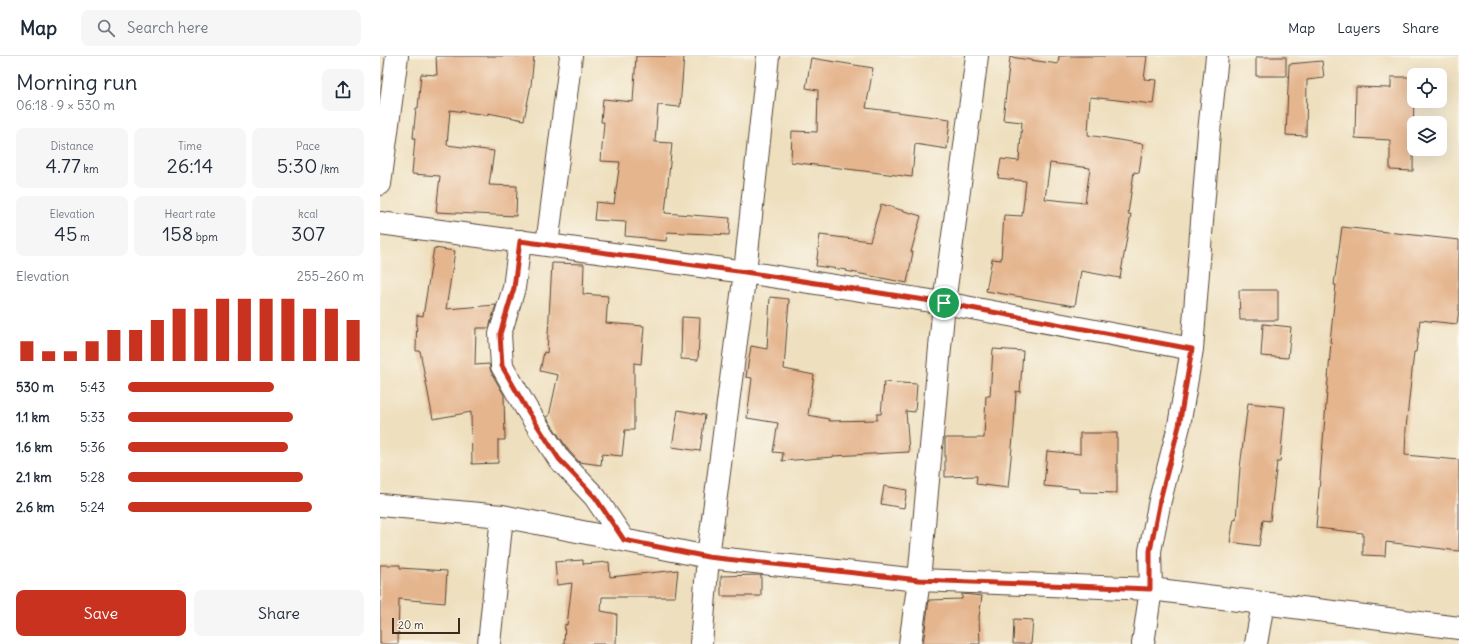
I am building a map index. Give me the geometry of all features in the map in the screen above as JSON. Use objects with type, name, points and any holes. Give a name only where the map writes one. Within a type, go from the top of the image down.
[{"type":"street","points":[[380,184],[397,56]]},
{"type":"street","points":[[547,244],[571,56]]},
{"type":"street","points":[[701,644],[708,557],[745,272],[768,56]]},
{"type":"street","points":[[910,644],[919,580],[944,303],[977,56]]},
{"type":"street","points":[[1143,644],[1150,589],[1150,551],[1160,500],[1179,426],[1192,349],[1208,132],[1217,56]]},
{"type":"street","points":[[380,223],[547,244],[745,272],[944,303],[1192,349]]},
{"type":"street","points":[[520,241],[514,288],[500,334],[502,366],[526,408],[559,459],[595,497],[624,540]]},
{"type":"street","points":[[380,505],[502,516],[708,557],[919,580],[1150,589],[1263,603],[1453,633]]},
{"type":"street","points":[[489,644],[502,516]]},
{"type":"street","points":[[1256,644],[1263,603]]},
{"type":"building","points":[[436,56],[534,56],[531,85],[524,120],[488,113],[488,115],[450,110],[447,145],[494,151],[489,185],[517,186],[516,216],[436,212],[440,176],[412,174],[415,138],[413,138],[416,108],[418,108],[421,74],[437,75]]},
{"type":"building","points":[[636,56],[684,56],[680,107],[658,105],[655,142],[672,143],[665,213],[730,218],[729,235],[667,232],[666,241],[646,239],[625,236],[626,222],[594,220],[596,202],[614,204],[620,162],[601,161],[604,122],[601,122],[603,99],[633,102]]},
{"type":"building","points":[[1059,56],[1147,56],[1144,79],[1156,80],[1153,104],[1090,97],[1088,135],[1143,144],[1139,173],[1134,172],[1128,214],[1131,214],[1120,278],[1081,271],[1075,306],[986,291],[992,259],[1001,260],[1004,215],[1022,216],[1026,181],[998,178],[1001,159],[1019,161],[1022,122],[1003,120],[1010,57],[1058,64]],"holes":[[[1050,163],[1090,168],[1085,203],[1045,199]]]},
{"type":"building","points":[[1256,57],[1286,57],[1286,76],[1256,76]]},
{"type":"building","points":[[811,58],[873,68],[866,108],[950,119],[947,149],[915,144],[912,177],[791,162],[792,131],[817,132],[818,90],[806,88]]},
{"type":"building","points":[[1322,61],[1324,78],[1307,80],[1306,136],[1286,135],[1289,64]]},
{"type":"building","points":[[1391,77],[1407,77],[1407,108],[1414,108],[1414,116],[1407,116],[1407,156],[1413,156],[1413,171],[1390,170],[1390,140],[1355,138],[1356,87],[1391,88]]},
{"type":"building","points":[[881,204],[921,216],[911,252],[913,252],[907,283],[846,271],[847,270],[816,266],[820,235],[870,241]]},
{"type":"building","points":[[1342,227],[1459,240],[1459,310],[1457,324],[1420,320],[1416,352],[1414,352],[1406,428],[1405,455],[1459,460],[1459,551],[1386,542],[1385,556],[1363,555],[1363,533],[1316,528],[1330,342],[1336,285],[1334,285]]},
{"type":"building","points":[[434,248],[455,251],[446,309],[496,305],[489,328],[476,328],[475,365],[489,364],[491,372],[504,395],[505,440],[498,440],[498,463],[472,464],[471,412],[433,419],[420,351],[416,351],[417,315],[423,316]]},
{"type":"building","points":[[552,263],[584,264],[583,294],[608,296],[606,323],[644,326],[641,364],[634,363],[634,430],[625,430],[622,456],[602,454],[601,465],[579,462],[569,451],[547,418],[547,416],[549,416],[558,375],[540,371],[544,352],[547,353]]},
{"type":"building","points":[[1239,290],[1278,290],[1278,320],[1240,320]]},
{"type":"building","points":[[770,297],[789,299],[784,369],[814,375],[808,415],[829,419],[829,421],[877,420],[877,414],[881,414],[884,382],[917,384],[915,412],[906,411],[909,452],[833,456],[782,461],[783,453],[773,452],[778,423],[747,418],[752,378],[746,377],[751,346],[767,349]]},
{"type":"building","points":[[682,317],[700,318],[698,360],[681,359]]},
{"type":"building","points":[[1263,324],[1291,327],[1288,358],[1261,356]]},
{"type":"building","points":[[993,349],[1023,351],[1020,392],[1016,391],[1008,488],[976,484],[977,476],[945,477],[945,438],[984,438],[986,396],[990,396]]},
{"type":"building","points":[[1248,403],[1285,407],[1280,462],[1277,462],[1270,521],[1263,520],[1259,546],[1230,542],[1234,519],[1236,520],[1240,468]]},
{"type":"building","points":[[678,410],[705,415],[700,451],[672,447]]},
{"type":"building","points":[[1080,433],[1117,433],[1117,493],[1080,492],[1080,489],[1044,486],[1047,451],[1080,454]]},
{"type":"building","points":[[884,486],[907,490],[904,508],[881,504]]},
{"type":"building","points":[[583,560],[583,564],[609,562],[610,577],[678,570],[675,597],[602,597],[601,611],[617,614],[616,644],[564,644],[565,624],[567,625],[572,583],[557,585],[555,562]]},
{"type":"building","points":[[380,565],[400,565],[400,568],[447,571],[445,603],[399,599],[398,644],[380,644]]},
{"type":"building","points":[[761,575],[761,596],[721,596],[721,576]]},
{"type":"building","points":[[962,594],[982,596],[979,617],[980,644],[923,644],[929,600],[962,599]]},
{"type":"building","points":[[1014,619],[1033,620],[1031,644],[1013,644]]},
{"type":"route","points":[[520,241],[745,272],[944,303],[1192,349],[1179,426],[1160,500],[1150,551],[1150,589],[919,580],[708,557],[624,540],[595,497],[559,459],[526,408],[502,366],[500,334],[514,288],[520,241]]}]
